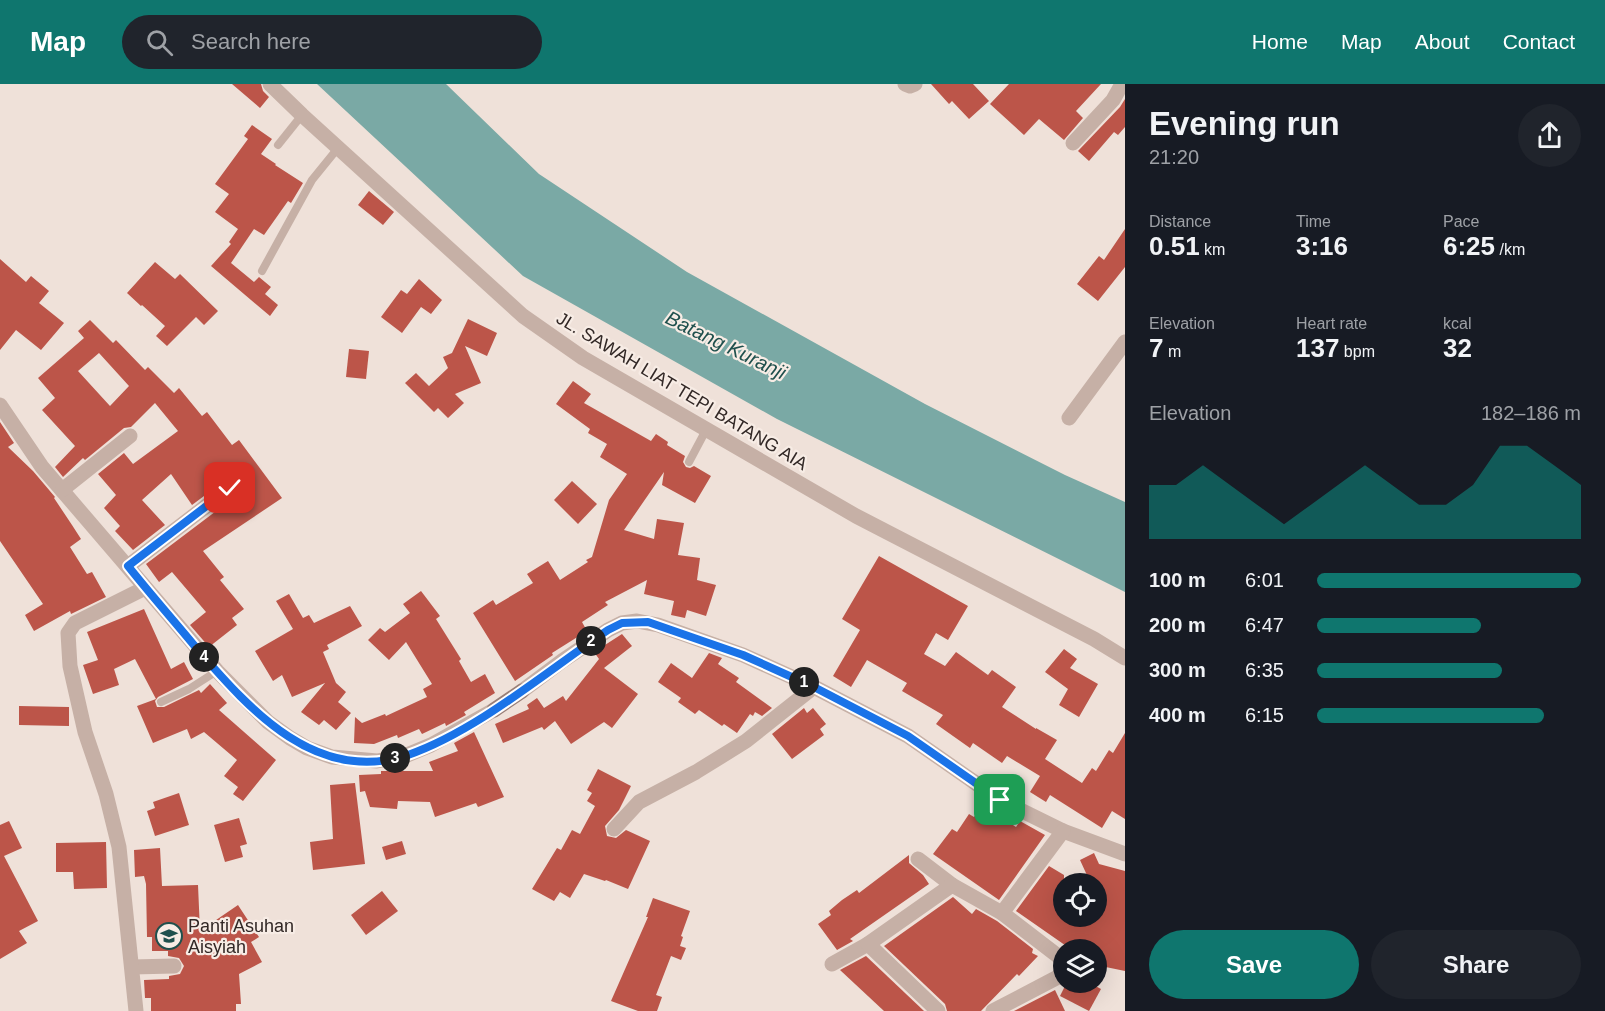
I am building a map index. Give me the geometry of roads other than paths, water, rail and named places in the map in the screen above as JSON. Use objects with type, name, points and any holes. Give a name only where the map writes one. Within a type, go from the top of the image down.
[{"type":"street","name":"JL. SAWAH LIAT TEPI BATANG AIA","points":[[270,84],[302,116],[523,316],[583,358],[856,516],[1094,639],[1125,658]]},
{"type":"street","points":[[905,84],[910,86],[915,84]]},
{"type":"street","points":[[1073,143],[1113,100],[1122,84]]},
{"type":"street","points":[[1069,418],[1125,342]]},
{"type":"street","points":[[0,405],[27,447],[216,671],[268,722],[290,738],[320,754],[346,760],[377,761],[407,755],[454,733],[494,710],[608,630],[622,623],[637,621],[658,625],[733,651],[814,687],[908,736],[1000,800],[1062,831],[1125,854]]},
{"type":"street","points":[[62,490],[130,436]]},
{"type":"street","points":[[128,566],[230,488]]},
{"type":"street","points":[[136,1011],[119,846],[106,794],[76,698],[68,639],[71,628],[83,617],[145,588]]},
{"type":"street","points":[[614,829],[639,802],[696,772],[746,741],[814,687]]},
{"type":"street","points":[[1002,913],[1062,831]]},
{"type":"street","points":[[918,860],[952,885],[1002,913],[1053,952]]},
{"type":"street","points":[[832,964],[868,944],[952,885]]},
{"type":"street","points":[[868,944],[938,1011]]},
{"type":"street","points":[[132,967],[174,966]]},
{"type":"street","points":[[993,1011],[1053,980]]},
{"type":"lane","points":[[278,145],[302,116]]},
{"type":"lane","points":[[262,271],[307,189],[319,170],[338,148]]},
{"type":"lane","points":[[689,462],[706,430]]},
{"type":"lane","points":[[161,702],[189,689],[216,671]]},
{"type":"water","name":"Batang Kuranji","points":[[317,84],[446,84],[539,174],[687,272],[925,404],[1065,475],[1125,502],[1125,592],[777,419],[523,276]]},
{"type":"place","name":"Panti Asuhan Aisyiah","points":[[169,936]]}]
